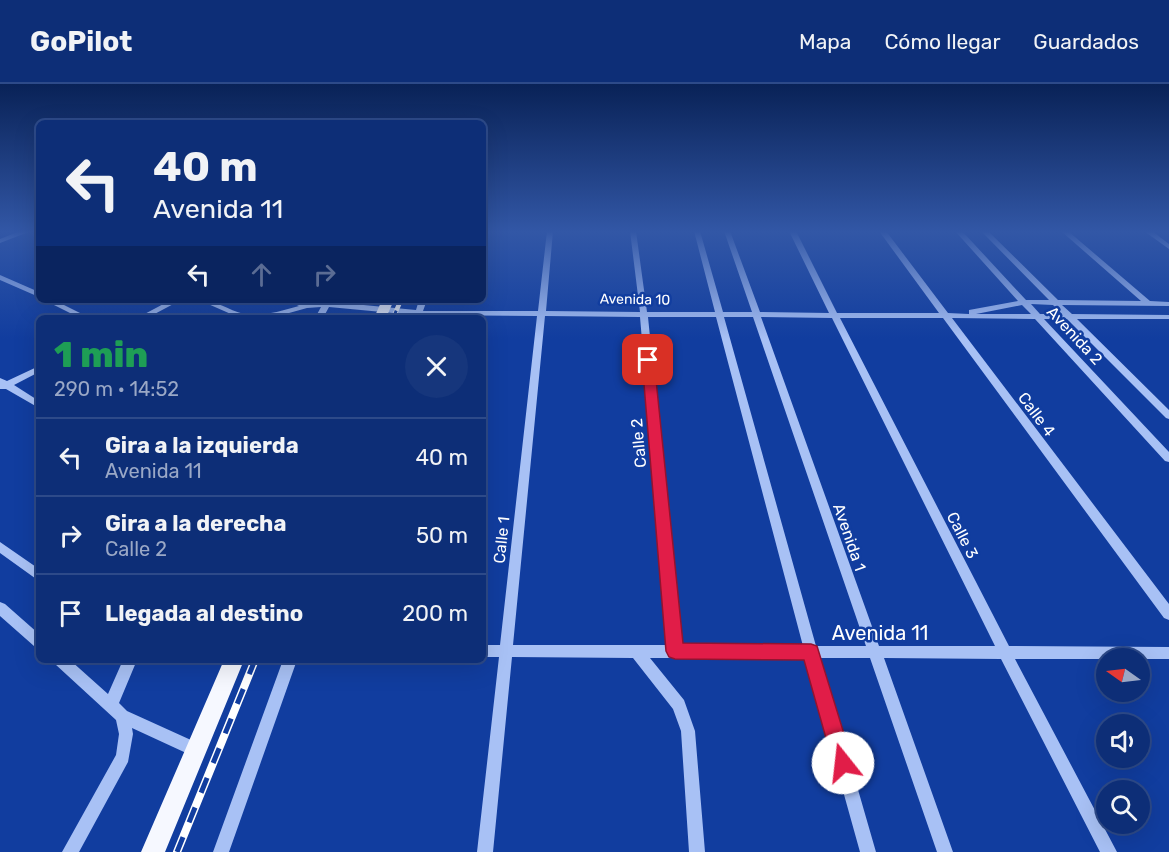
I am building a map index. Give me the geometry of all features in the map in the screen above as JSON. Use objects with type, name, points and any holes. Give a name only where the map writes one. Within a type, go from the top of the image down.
[{"type":"main road","points":[[153,852],[233,663]]},
{"type":"street","name":"Calle 1","points":[[485,852],[546,267]]},
{"type":"street","name":"Calle 2","points":[[638,267],[675,651]]},
{"type":"street","points":[[707,267],[811,652],[868,852]]},
{"type":"street","name":"Avenida 1","points":[[739,267],[945,852]]},
{"type":"street","name":"Calle 3","points":[[810,267],[1109,852]]},
{"type":"street","name":"Calle 4","points":[[908,267],[1169,614]]},
{"type":"street","name":"Avenida 2","points":[[991,267],[1169,458]]},
{"type":"street","name":"Avenida 2","points":[[1021,267],[1169,416]]},
{"type":"street","points":[[1106,267],[1168,318]]},
{"type":"street","points":[[0,277],[36,295]]},
{"type":"street","name":"Avenida 10","points":[[944,317],[1024,302],[1169,304]]},
{"type":"street","points":[[54,303],[80,315]]},
{"type":"street","points":[[147,315],[171,303]]},
{"type":"street","points":[[210,303],[240,315]]},
{"type":"street","points":[[298,303],[307,306]]},
{"type":"street","name":"Avenida 10","points":[[273,315],[323,303]]},
{"type":"street","name":"Avenida 10","points":[[336,303],[413,315]]},
{"type":"street","name":"Avenida 10","points":[[486,315],[1168,318]]},
{"type":"street","points":[[2,385],[36,370]]},
{"type":"street","points":[[2,385],[36,403]]},
{"type":"street","points":[[0,547],[36,574]]},
{"type":"street","points":[[0,608],[36,639]]},
{"type":"street","name":"Avenida 11","points":[[486,651],[1169,653]]},
{"type":"street","points":[[636,651],[679,705],[688,731],[698,852]]},
{"type":"street","points":[[63,663],[122,716],[197,750]]},
{"type":"street","points":[[111,704],[129,663]]},
{"type":"street","points":[[221,852],[289,663]]},
{"type":"street","points":[[70,852],[123,757],[126,734],[122,716]]},
{"type":"railway","points":[[394,315],[400,303]]},
{"type":"railway","points":[[177,852],[254,663]]},
{"type":"route","points":[[648,360],[675,651],[811,652],[843,763]]}]
